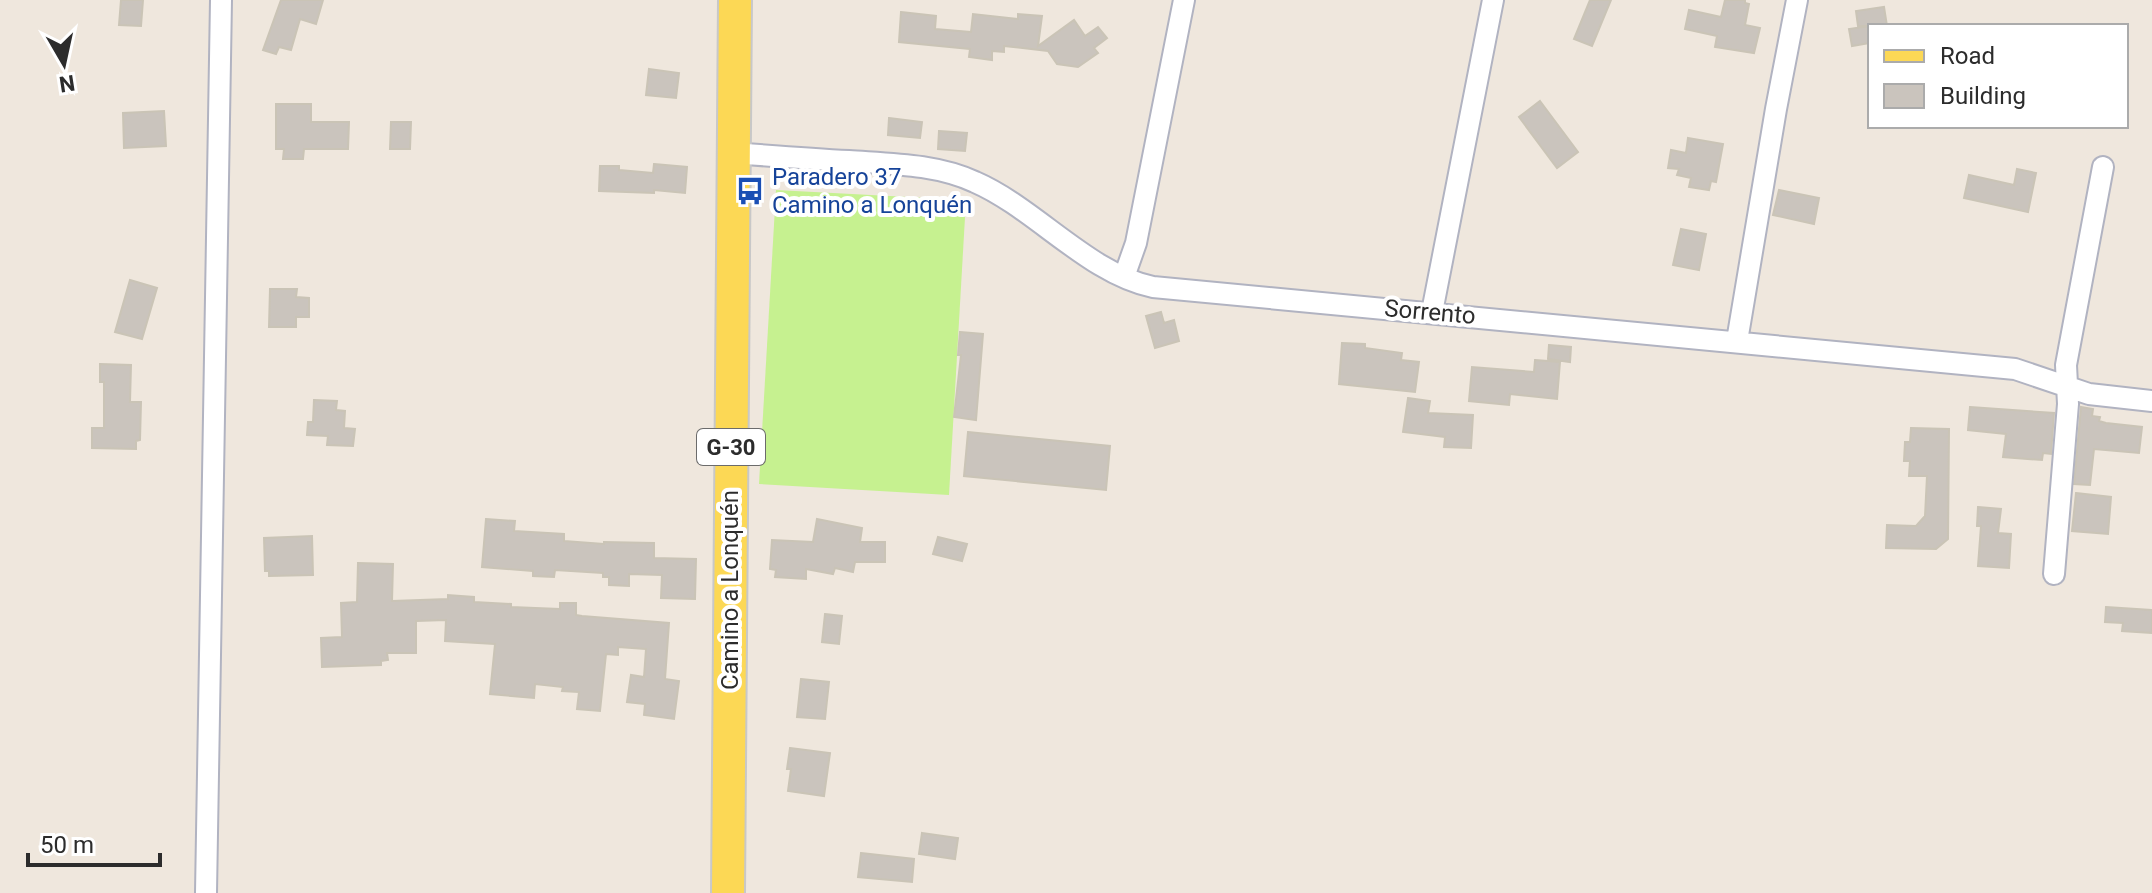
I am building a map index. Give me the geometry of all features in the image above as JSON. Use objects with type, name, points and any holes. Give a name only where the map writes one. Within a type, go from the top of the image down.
[{"type":"main road","name":"Camino a Lonquén","points":[[728,893],[735,0]]},
{"type":"street","points":[[206,893],[221,0]]},
{"type":"street","points":[[1124,277],[1136,243],[1184,0]]},
{"type":"street","points":[[1432,312],[1493,0]]},
{"type":"street","points":[[1737,341],[1797,0]]},
{"type":"street","name":"Sorrento","points":[[733,153],[902,165],[958,176],[990,189],[1124,277],[1153,287],[2015,369],[2089,394],[2152,401]]},
{"type":"street","points":[[2054,574],[2068,404],[2066,365],[2103,167]]},
{"type":"green space","points":[[776,190],[966,200],[949,495],[759,484]]},
{"type":"building","points":[[121,0],[143,0],[141,26],[119,25]]},
{"type":"building","points":[[281,0],[323,0],[316,24],[300,19],[291,50],[279,47],[276,54],[263,50]]},
{"type":"building","points":[[1590,0],[1611,0],[1592,46],[1574,39]]},
{"type":"building","points":[[1725,0],[1745,0],[1749,4],[1745,25],[1760,28],[1754,53],[1715,47],[1717,36],[1685,29],[1689,10],[1721,17]]},
{"type":"building","points":[[1884,7],[1887,24],[1858,26],[1856,11]]},
{"type":"building","points":[[901,12],[936,16],[935,29],[971,32],[973,14],[1018,19],[1018,14],[1042,16],[1038,46],[1074,20],[1085,36],[1098,27],[1107,38],[1094,48],[1098,53],[1078,67],[1057,64],[1048,51],[1004,46],[1004,52],[992,51],[992,60],[969,57],[970,49],[899,42]]},
{"type":"building","points":[[1868,26],[1868,43],[1852,46],[1849,29]]},
{"type":"building","points":[[649,69],[679,73],[676,98],[646,95]]},
{"type":"building","points":[[1540,101],[1578,152],[1557,168],[1519,117]]},
{"type":"building","points":[[276,104],[311,104],[311,122],[349,122],[348,149],[304,149],[303,159],[283,159],[284,149],[276,149]]},
{"type":"building","points":[[164,111],[166,146],[124,148],[123,113]]},
{"type":"building","points":[[889,118],[922,122],[920,138],[888,135]]},
{"type":"building","points":[[391,122],[411,122],[410,149],[390,149]]},
{"type":"building","points":[[939,131],[967,133],[965,151],[938,149]]},
{"type":"building","points":[[1688,138],[1723,144],[1716,182],[1711,181],[1709,190],[1689,187],[1691,178],[1677,175],[1679,169],[1668,168],[1671,150],[1686,153]]},
{"type":"building","points":[[654,164],[687,167],[685,193],[599,191],[600,166],[619,166],[619,170],[653,173]]},
{"type":"building","points":[[2017,169],[2036,173],[2028,212],[1964,198],[1969,175],[2014,185]]},
{"type":"building","points":[[1779,190],[1819,198],[1814,224],[1773,215]]},
{"type":"building","points":[[1681,229],[1706,234],[1699,270],[1673,265]]},
{"type":"building","points":[[130,280],[157,288],[142,339],[115,332]]},
{"type":"building","points":[[270,289],[297,289],[296,297],[309,298],[309,317],[296,317],[296,327],[269,327]]},
{"type":"building","points":[[1161,312],[1164,323],[1174,320],[1179,341],[1155,348],[1146,316]]},
{"type":"building","points":[[960,332],[983,334],[976,420],[954,417],[961,355],[958,355]]},
{"type":"building","points":[[1342,343],[1365,344],[1365,348],[1402,353],[1401,360],[1419,362],[1415,392],[1339,384]]},
{"type":"building","points":[[1549,345],[1571,347],[1570,362],[1548,359]]},
{"type":"building","points":[[1535,360],[1560,362],[1557,399],[1510,394],[1509,405],[1469,401],[1472,367],[1534,372]]},
{"type":"building","points":[[100,364],[131,365],[130,402],[141,402],[140,440],[136,441],[136,449],[92,448],[92,428],[104,428],[104,382],[100,382]]},
{"type":"building","points":[[1408,398],[1430,401],[1428,413],[1473,415],[1471,448],[1444,447],[1445,437],[1403,432]]},
{"type":"building","points":[[314,400],[337,401],[336,410],[345,411],[344,428],[355,429],[353,446],[327,445],[328,436],[307,435],[308,422],[313,422]]},
{"type":"building","points":[[1970,407],[2054,413],[2051,454],[2043,453],[2042,460],[2003,457],[2006,434],[1968,430]]},
{"type":"building","points":[[2081,407],[2093,409],[2092,416],[2100,417],[2099,421],[2142,427],[2139,453],[2094,449],[2090,485],[2074,484]]},
{"type":"building","points":[[1911,428],[1949,429],[1948,539],[1936,549],[1886,548],[1887,525],[1916,526],[1925,516],[1927,476],[1909,476],[1910,461],[1904,461],[1905,442],[1910,442]]},
{"type":"building","points":[[968,432],[1110,446],[1106,490],[964,476]]},
{"type":"building","points":[[2076,493],[2111,497],[2108,534],[2072,531]]},
{"type":"building","points":[[1978,507],[2001,509],[1998,533],[2011,534],[2009,568],[1978,566],[1981,526],[1977,526]]},
{"type":"building","points":[[486,519],[515,521],[514,531],[564,534],[564,541],[654,543],[654,558],[696,559],[695,599],[661,598],[662,575],[629,574],[629,586],[609,585],[609,577],[603,577],[603,573],[555,570],[554,577],[533,576],[533,571],[482,567]]},
{"type":"building","points":[[817,519],[862,528],[860,542],[885,542],[885,562],[855,562],[853,572],[835,568],[833,574],[806,569],[806,579],[775,577],[776,570],[770,569],[772,540],[813,542]]},
{"type":"building","points":[[312,536],[313,575],[269,576],[269,571],[265,571],[264,538]]},
{"type":"building","points":[[938,537],[967,544],[962,561],[933,554]]},
{"type":"building","points":[[358,563],[393,564],[392,601],[448,599],[448,595],[474,597],[474,602],[511,604],[511,607],[560,609],[560,603],[576,603],[576,615],[669,623],[665,679],[679,681],[674,719],[644,715],[645,704],[627,702],[631,675],[644,677],[646,649],[618,647],[618,655],[606,654],[600,711],[577,709],[579,692],[562,691],[563,687],[535,684],[534,698],[490,694],[495,644],[445,641],[446,620],[416,621],[416,653],[387,653],[388,660],[381,661],[381,665],[322,667],[321,638],[342,637],[341,603],[357,602]]},
{"type":"building","points":[[2106,607],[2152,610],[2152,633],[2122,631],[2123,623],[2105,622]]},
{"type":"building","points":[[825,614],[842,616],[839,644],[822,642]]},
{"type":"building","points":[[801,679],[829,682],[825,719],[797,717]]},
{"type":"building","points":[[790,748],[830,753],[824,796],[788,791]]},
{"type":"building","points":[[922,833],[958,838],[955,859],[919,854]]},
{"type":"building","points":[[861,853],[914,859],[912,882],[858,877]]},
{"type":"place","name":"Paradero 37 Camino a Lonquén","points":[[750,191]]}]
